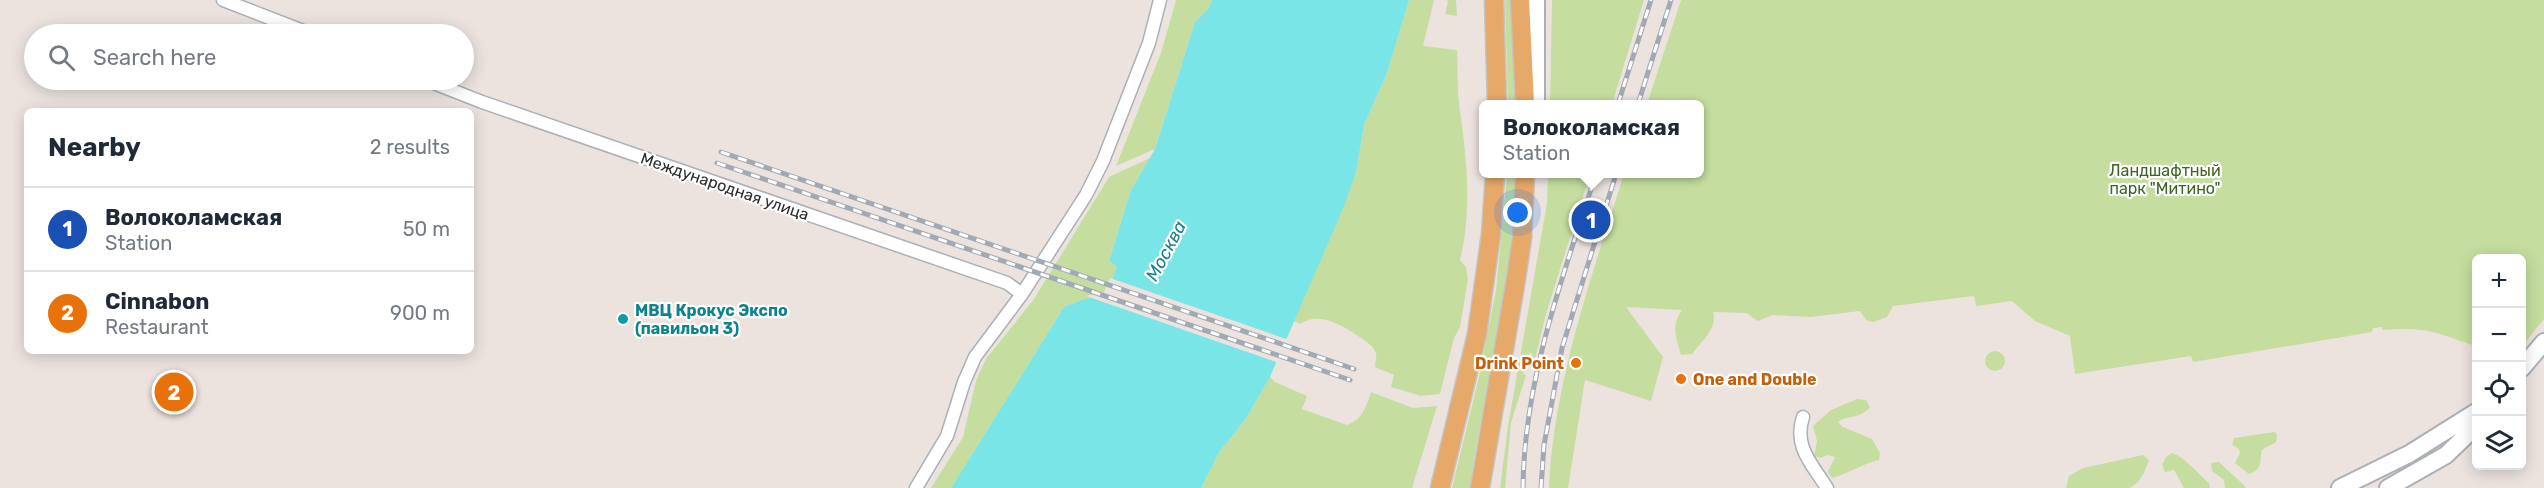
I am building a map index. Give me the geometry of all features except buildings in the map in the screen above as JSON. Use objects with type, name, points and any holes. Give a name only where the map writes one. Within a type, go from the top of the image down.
[{"type":"main road","points":[[1494,0],[1497,100]]},
{"type":"main road","points":[[1520,0],[1525,100]]},
{"type":"main road","points":[[1536,0],[1536,100]]},
{"type":"main road","points":[[1440,488],[1477,334],[1491,234],[1495,178]]},
{"type":"main road","points":[[1522,238],[1525,178]]},
{"type":"main road","points":[[1480,488],[1532,178]]},
{"type":"main road","points":[[2526,363],[2544,342]]},
{"type":"main road","points":[[2340,488],[2409,454],[2472,415]]},
{"type":"main road","points":[[2388,488],[2446,455],[2472,430]]},
{"type":"street","points":[[224,0],[285,24]]},
{"type":"street","points":[[916,488],[947,436],[964,382],[975,357],[1022,294],[1081,203],[1103,161],[1149,43],[1160,0]]},
{"type":"street","name":"Международная улица","points":[[451,90],[1007,283],[1022,294]]},
{"type":"street","points":[[1803,417],[1801,432],[1805,456],[1827,488]]},
{"type":"green space","points":[[1176,0],[1212,0],[1208,9],[1195,22],[1155,149],[1116,166],[1161,53]]},
{"type":"green space","points":[[1409,0],[1434,0],[1423,46],[1457,50],[1458,96],[1467,186],[1466,223],[1460,260],[1466,267],[1468,279],[1460,327],[1454,338],[1440,394],[1421,396],[1391,387],[1394,375],[1375,367],[1375,350],[1366,341],[1345,328],[1323,319],[1308,320],[1300,324],[1294,321],[1356,173],[1364,125],[1387,73]]},
{"type":"green space","points":[[1446,0],[1456,0],[1457,16],[1445,14],[1448,1]]},
{"type":"green space","points":[[1505,0],[1511,0],[1516,100],[1508,100]]},
{"type":"green space","points":[[1552,0],[1644,0],[1613,100],[1550,100]]},
{"type":"green space","name":"Ландшафтный парк \"Митино\"","points":[[1681,0],[2544,0],[2544,319],[2526,341],[2526,254],[2472,254],[2472,345],[2422,330],[2383,330],[2382,327],[2373,328],[2372,332],[2193,362],[2191,356],[2075,374],[2070,336],[2035,321],[2012,301],[1976,306],[1974,296],[1893,306],[1887,317],[1873,322],[1866,320],[1860,311],[1810,317],[1773,315],[1758,321],[1746,313],[1713,312],[1711,329],[1704,339],[1692,354],[1681,355],[1676,337],[1676,321],[1682,310],[1626,307],[1663,357],[1651,401],[1585,380],[1568,488],[1549,488],[1552,448],[1566,368],[1623,178],[1704,178],[1704,100],[1648,100]]},
{"type":"green space","points":[[1150,158],[1131,190],[1109,261],[1117,267],[1106,296],[1081,300],[1064,307],[951,488],[931,488],[963,437],[976,381],[986,359],[1034,299],[1109,177]]},
{"type":"green space","points":[[1507,178],[1515,178],[1511,245],[1502,316],[1470,488],[1452,488],[1479,377],[1496,290]]},
{"type":"green space","points":[[1548,178],[1589,178],[1546,314],[1535,359],[1530,352],[1523,374],[1526,375],[1511,423],[1505,488],[1500,488],[1508,426],[1547,203]]},
{"type":"green space","points":[[1995,351],[2002,354],[2005,361],[2002,368],[1995,371],[1988,368],[1985,361],[1988,354]]},
{"type":"green space","points":[[1270,377],[1275,382],[1307,396],[1302,409],[1347,425],[1360,416],[1371,392],[1413,408],[1437,406],[1412,488],[1201,488],[1220,451],[1245,420]]},
{"type":"green space","points":[[1857,399],[1866,400],[1870,407],[1862,414],[1838,422],[1843,427],[1872,439],[1880,453],[1879,460],[1832,478],[1828,472],[1835,457],[1814,456],[1817,441],[1813,426],[1831,410]]},
{"type":"green space","points":[[2275,432],[2276,442],[2262,450],[2257,470],[2249,474],[2235,463],[2240,453],[2239,449],[2232,445],[2234,438]]},
{"type":"green space","points":[[2172,453],[2191,466],[2209,483],[2210,488],[2184,488],[2174,470],[2165,472],[2162,465],[2166,457]]},
{"type":"green space","points":[[2143,455],[2149,460],[2146,469],[2140,479],[2130,488],[2066,488],[2069,476],[2083,468]]},
{"type":"green space","points":[[2219,462],[2245,488],[2225,488],[2224,480],[2212,471],[2211,463]]},
{"type":"water","name":"Москва","points":[[1212,0],[1409,0],[1387,73],[1364,125],[1356,173],[1342,211],[1270,377],[1245,420],[1220,451],[1201,488],[951,488],[1064,307],[1081,300],[1106,295],[1117,267],[1109,261],[1131,190],[1155,149],[1195,22],[1208,9]]},
{"type":"pier","points":[[1110,278],[1289,340],[1279,363],[1086,296],[1104,292]]},
{"type":"railway","points":[[1619,100],[1651,0]]},
{"type":"railway","points":[[1639,100],[1671,0]]},
{"type":"railway","points":[[721,152],[1354,369]]},
{"type":"railway","points":[[717,163],[1350,380]]},
{"type":"railway","points":[[1523,488],[1525,447],[1538,368],[1559,289],[1595,178]]},
{"type":"railway","points":[[1541,488],[1544,445],[1562,348],[1615,178]]},
{"type":"place","name":"Волоколамская","points":[[1591,220]]},
{"type":"place","name":"МВЦ Крокус Экспо (павильон 3)","points":[[623,319]]},
{"type":"place","name":"Drink Point","points":[[1576,363]]},
{"type":"place","name":"One and Double","points":[[1681,379]]},
{"type":"place","name":"Cinnabon","points":[[174,392]]}]
